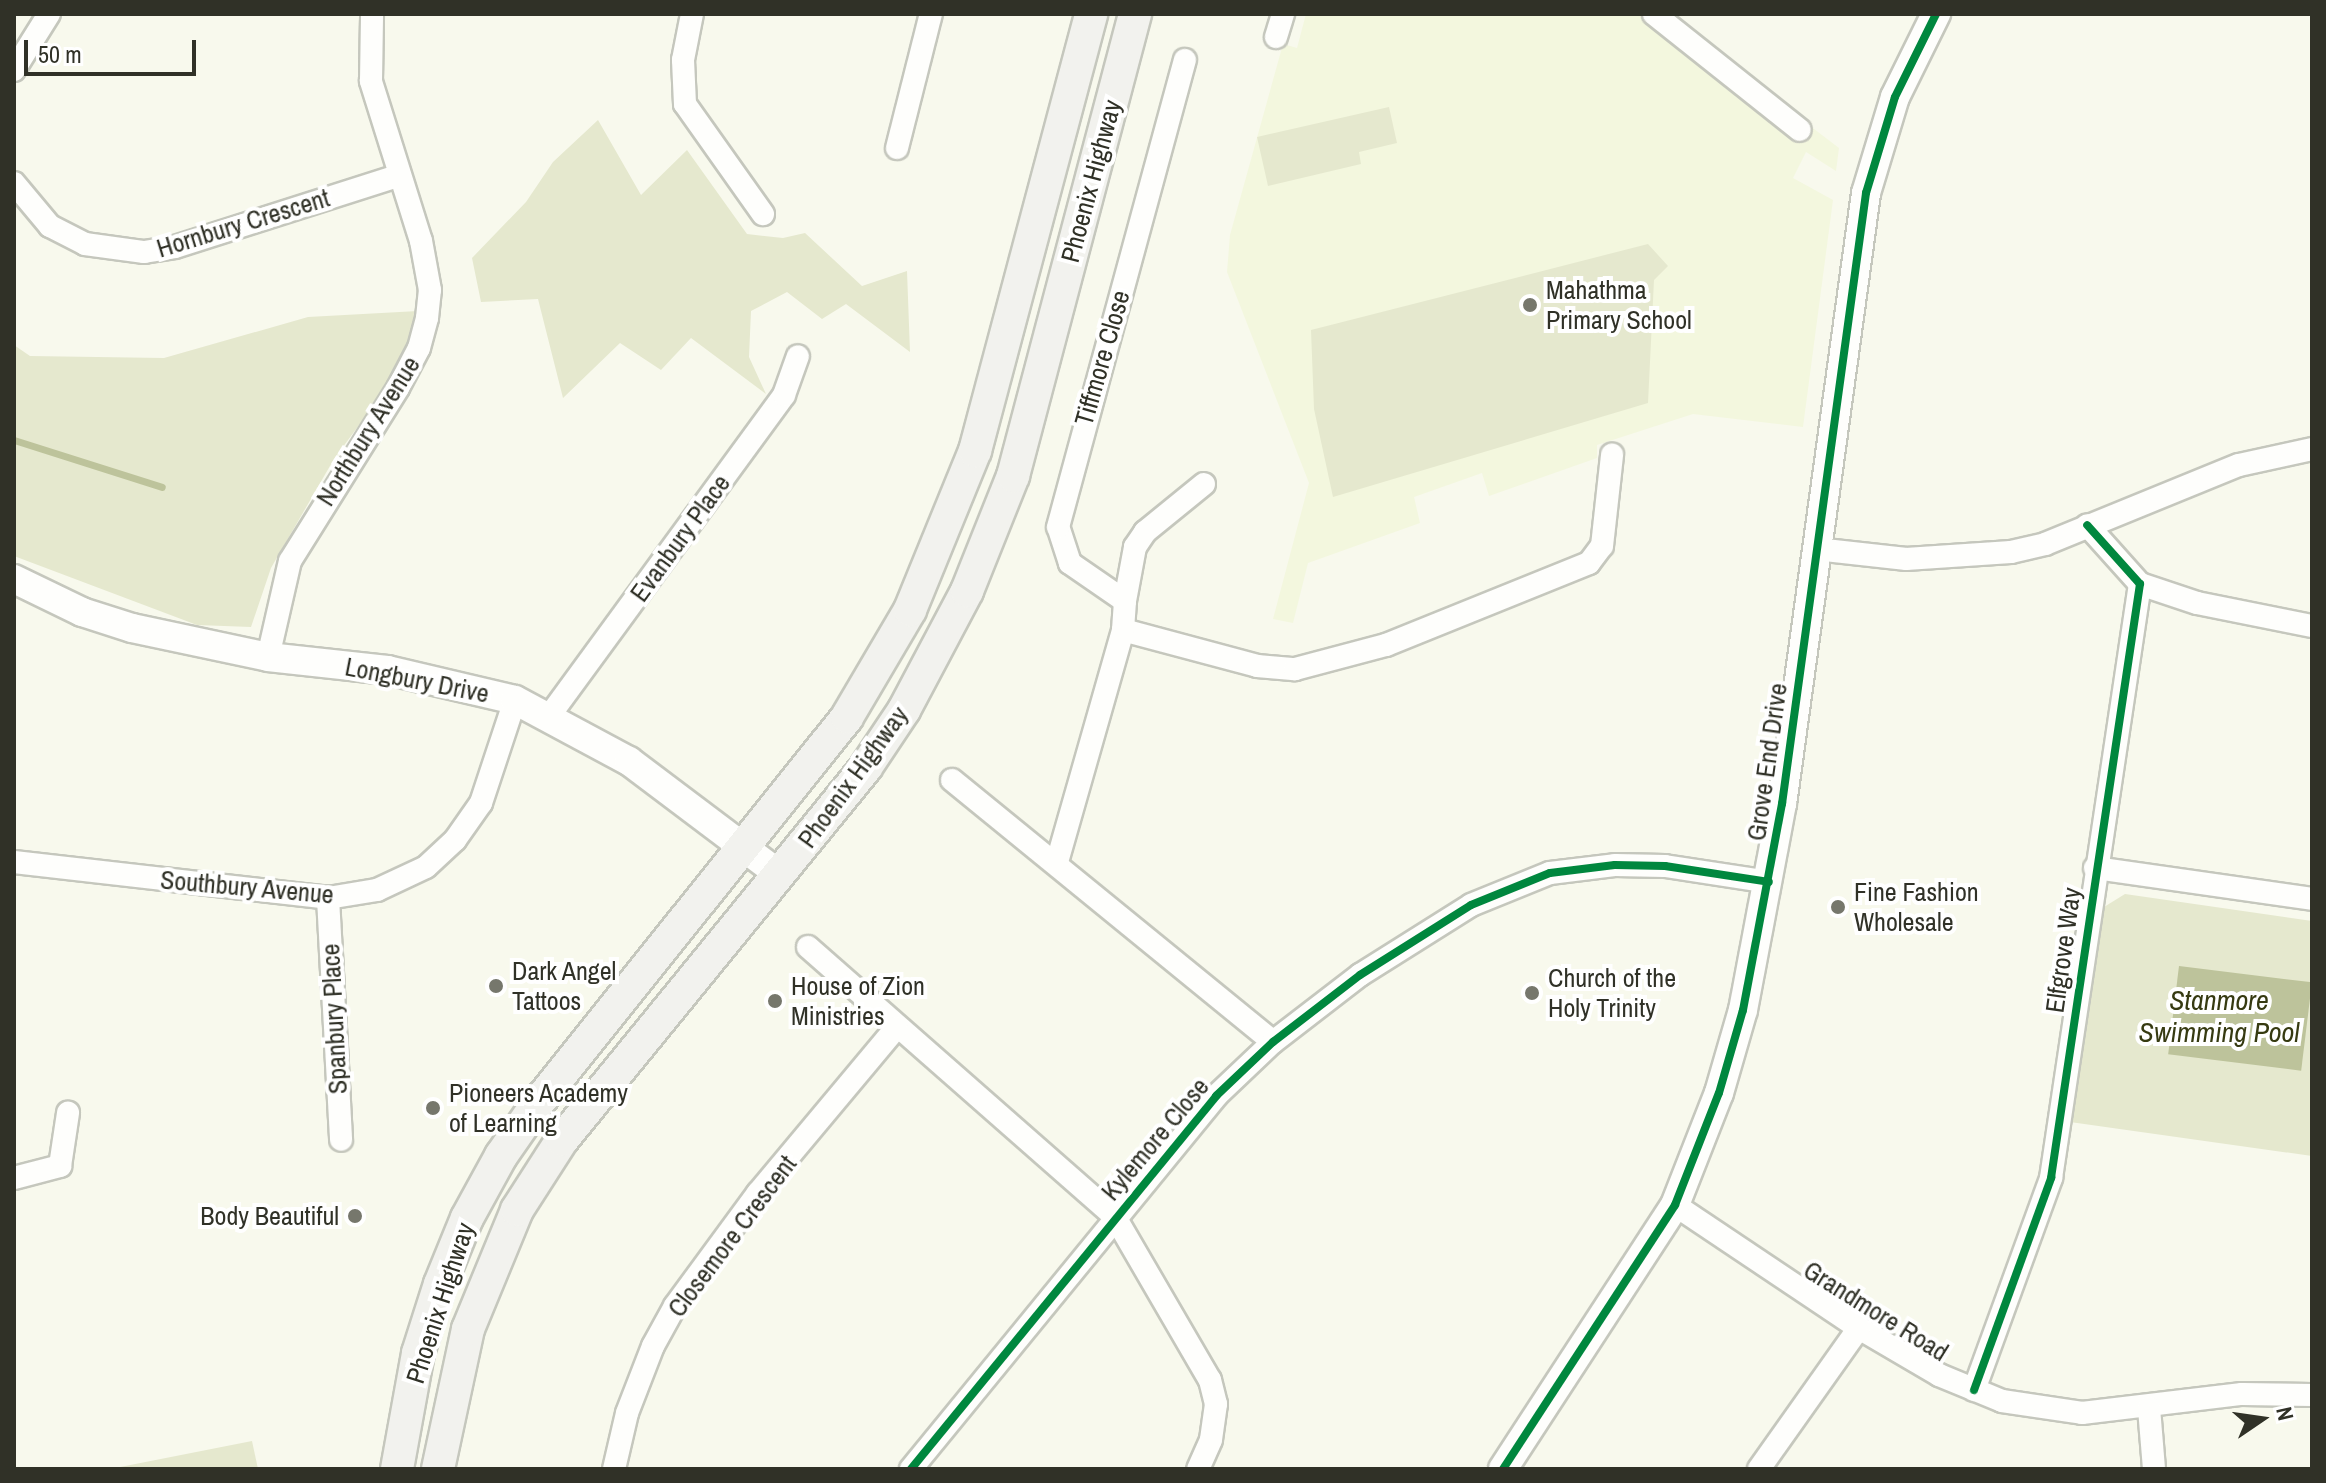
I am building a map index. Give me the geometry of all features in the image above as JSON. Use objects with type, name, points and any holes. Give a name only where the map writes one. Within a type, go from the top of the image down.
[{"type":"main road","name":"Phoenix Highway","points":[[397,1469],[418,1353],[440,1284],[481,1193],[538,1103],[847,717],[910,610],[941,543],[975,451],[1091,14]]},
{"type":"main road","name":"Phoenix Highway","points":[[438,1469],[468,1329],[517,1210],[562,1140],[779,874],[896,722],[967,591],[1013,476],[1135,14]]},
{"type":"street","points":[[14,70],[49,14]]},
{"type":"street","name":"Northbury Avenue","points":[[268,657],[290,561],[419,348],[430,290],[421,241],[371,81],[372,14]]},
{"type":"street","points":[[692,14],[683,60],[685,104],[763,214]]},
{"type":"street","points":[[897,148],[931,14]]},
{"type":"street","points":[[1276,37],[1283,14]]},
{"type":"street","points":[[1654,14],[1800,130]]},
{"type":"street","name":"Grove End Drive","points":[[1503,1469],[1675,1205],[1719,1093],[1769,882],[1866,193],[1895,97],[1936,14]]},
{"type":"street","name":"Tiffmore Close","points":[[1125,601],[1070,563],[1058,527],[1185,60]]},
{"type":"street","name":"Hornbury Crescent","points":[[14,183],[50,226],[85,244],[144,252],[175,247],[400,175]]},
{"type":"street","name":"Evanbury Place","points":[[550,715],[784,395],[798,356]]},
{"type":"street","points":[[1816,549],[1906,559],[1969,557],[2043,545],[2239,465],[2312,449]]},
{"type":"street","points":[[1123,630],[1257,666],[1295,669],[1386,645],[1589,563],[1602,546],[1612,455]]},
{"type":"street","points":[[1057,862],[1123,630],[1135,547],[1145,532],[1204,484]]},
{"type":"street","points":[[2087,525],[2140,584],[2197,603],[2312,626]]},
{"type":"street","name":"Longbury Drive","points":[[14,579],[132,628],[268,657],[387,670],[515,700],[550,715],[629,761],[745,844],[779,874]]},
{"type":"street","name":"Elfgrove Way","points":[[1974,1390],[2051,1178],[2095,868],[2140,584]]},
{"type":"street","name":"Southbury Avenue","points":[[14,862],[328,898],[398,882],[426,867],[455,840],[481,803],[515,700]]},
{"type":"street","points":[[952,780],[1057,862],[1273,1042]]},
{"type":"street","name":"Kylemore Close","points":[[911,1469],[1216,1096],[1273,1042],[1427,931],[1516,884],[1615,865],[1665,866],[1769,882]]},
{"type":"street","points":[[2095,868],[2312,899]]},
{"type":"street","name":"Spanbury Place","points":[[328,898],[341,1140]]},
{"type":"street","points":[[808,947],[896,1028],[1115,1217]]},
{"type":"street","name":"Closemore Crescent","points":[[614,1469],[638,1386],[675,1306],[758,1193],[896,1028]]},
{"type":"street","points":[[14,1178],[60,1166],[68,1113]]},
{"type":"street","name":"Grandmore Road","points":[[1675,1205],[1859,1328],[1974,1390],[2002,1401],[2082,1413],[2149,1408],[2242,1394],[2312,1395]]},
{"type":"street","name":"Kylemore Close","points":[[1115,1217],[1210,1380],[1216,1404],[1211,1440],[1198,1469]]},
{"type":"street","points":[[1759,1469],[1859,1328]]},
{"type":"street","points":[[2149,1408],[2154,1469]]},
{"type":"shaded area","name":"Mahathma Primary School","points":[[1306,14],[1663,14],[1839,148],[1836,171],[1806,152],[1793,178],[1833,200],[1803,427],[1693,414],[1597,445],[1597,458],[1489,496],[1482,473],[1414,497],[1420,523],[1308,563],[1293,623],[1273,619],[1309,483],[1227,272],[1230,235],[1283,44],[1297,48]]},
{"type":"shaded area","points":[[1389,107],[1397,143],[1359,152],[1361,164],[1268,186],[1257,137]]},
{"type":"shaded area","points":[[598,120],[641,195],[687,150],[747,234],[783,238],[805,233],[862,286],[907,271],[910,352],[846,304],[822,319],[787,292],[751,311],[749,357],[766,394],[691,338],[661,370],[620,343],[563,398],[538,299],[481,302],[472,258],[526,202],[553,162]]},
{"type":"shaded area","points":[[1648,244],[1668,266],[1654,280],[1648,403],[1333,497],[1314,409],[1311,330]]},
{"type":"shaded area","points":[[418,311],[396,375],[334,459],[271,568],[251,627],[197,625],[14,556],[14,345],[30,356],[164,358],[308,317]]},
{"type":"shaded area","points":[[2125,894],[2312,921],[2312,1156],[2070,1122],[2104,907]]},
{"type":"shaded area","points":[[252,1441],[258,1469],[110,1469]]},
{"type":"water","name":"Stanmore Swimming Pool","points":[[2179,966],[2312,982],[2301,1071],[2168,1054]]},
{"type":"waterway","points":[[14,440],[162,487]]},
{"type":"cycle path","points":[[1503,1469],[1675,1205],[1719,1093],[1743,1010],[1782,804],[1866,193],[1895,97],[1936,14]]},
{"type":"cycle path","points":[[1974,1390],[2051,1178],[2140,584],[2087,525]]},
{"type":"cycle path","points":[[911,1469],[1216,1096],[1273,1042],[1360,975],[1471,905],[1550,873],[1615,865],[1665,866],[1769,882]]},
{"type":"place","name":"Mahathma Primary School","points":[[1530,305]]},
{"type":"place","name":"Fine Fashion Wholesale","points":[[1838,907]]},
{"type":"place","name":"Dark Angel Tattoos","points":[[496,986]]},
{"type":"place","name":"Church of the Holy Trinity","points":[[1532,993]]},
{"type":"place","name":"House of Zion Ministries","points":[[775,1001]]},
{"type":"place","name":"Pioneers Academy of Learning","points":[[433,1108]]},
{"type":"place","name":"Body Beautiful","points":[[355,1216]]}]
